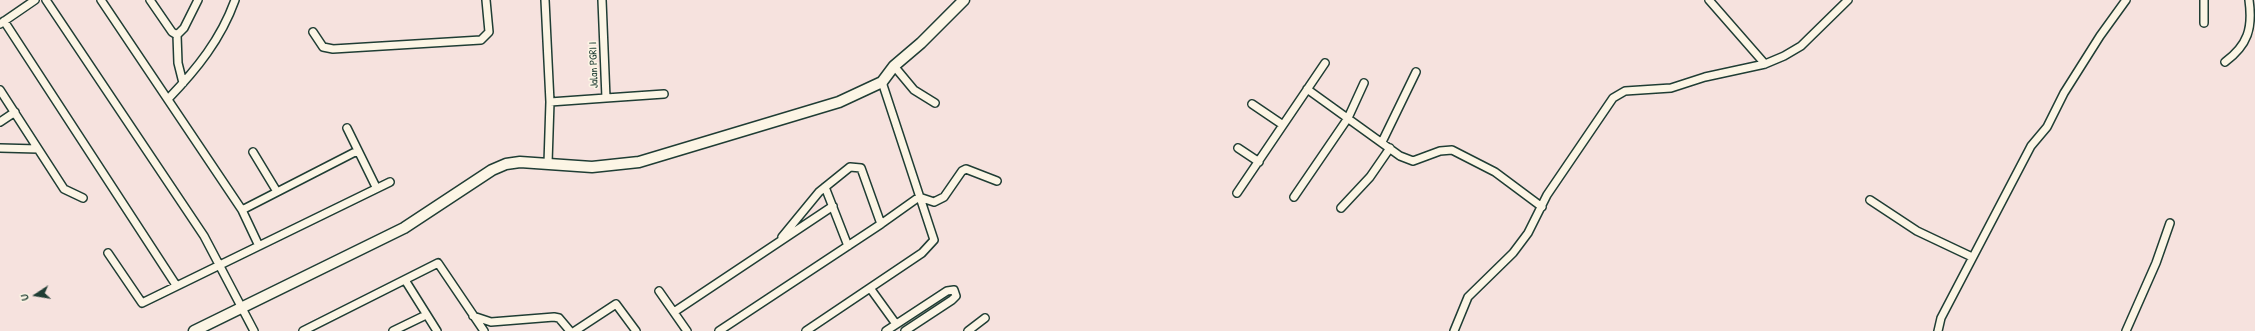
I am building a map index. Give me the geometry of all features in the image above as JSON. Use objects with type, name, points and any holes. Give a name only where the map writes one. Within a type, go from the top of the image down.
[{"type":"street","points":[[35,0],[2,23],[176,286]]},
{"type":"street","points":[[46,0],[204,236],[254,331]]},
{"type":"street","points":[[101,0],[242,210],[259,246]]},
{"type":"street","points":[[150,0],[172,32],[177,35]]},
{"type":"street","points":[[183,83],[178,63],[177,35],[184,28],[198,0]]},
{"type":"street","points":[[168,99],[183,83],[220,34],[237,0]]},
{"type":"street","points":[[313,32],[323,47],[333,49],[481,40],[489,32],[486,0]]},
{"type":"street","points":[[545,0],[550,102],[548,163]]},
{"type":"street","name":"Jalan PGRI I","points":[[550,102],[606,98],[602,0]]},
{"type":"street","points":[[194,331],[415,222],[492,170],[506,164],[548,163],[592,167],[639,162],[719,137],[825,107],[882,82],[894,66],[921,43],[964,0]]},
{"type":"street","points":[[1710,0],[1765,64]]},
{"type":"street","points":[[1454,331],[1468,297],[1513,253],[1528,233],[1547,195],[1613,98],[1625,91],[1671,88],[1705,77],[1765,64],[1801,46],[1848,0]]},
{"type":"street","points":[[1938,331],[1941,318],[2032,146],[2046,127],[2064,93],[2100,36],[2126,0]]},
{"type":"street","points":[[2204,0],[2204,23]]},
{"type":"street","points":[[2225,62],[2239,52],[2249,28],[2251,16],[2249,0]]},
{"type":"street","points":[[1237,193],[1325,63]]},
{"type":"street","points":[[894,66],[914,90],[935,103]]},
{"type":"street","points":[[1382,142],[1416,72]]},
{"type":"street","points":[[806,331],[922,253],[934,240],[882,82]]},
{"type":"street","points":[[1294,197],[1348,118],[1364,83]]},
{"type":"street","points":[[1307,89],[1400,156],[1413,161],[1440,151],[1452,150],[1495,172],[1542,207]]},
{"type":"street","points":[[0,90],[64,189],[83,198]]},
{"type":"street","points":[[606,98],[664,94]]},
{"type":"street","points":[[1252,104],[1283,125]]},
{"type":"street","points":[[0,122],[15,112]]},
{"type":"street","points":[[347,128],[376,187]]},
{"type":"street","points":[[0,148],[38,149]]},
{"type":"street","points":[[1238,148],[1259,162]]},
{"type":"street","points":[[1341,208],[1370,177],[1390,148]]},
{"type":"street","points":[[242,210],[276,190],[357,151]]},
{"type":"street","points":[[253,152],[276,190]]},
{"type":"street","points":[[776,243],[825,187],[850,167],[861,168],[881,224]]},
{"type":"street","points":[[919,197],[928,202],[934,202],[944,197],[962,170],[966,169],[997,180]]},
{"type":"street","points":[[108,253],[142,304],[376,187],[390,182]]},
{"type":"street","points":[[825,187],[848,246]]},
{"type":"street","points":[[719,331],[881,224],[919,197]]},
{"type":"street","points":[[1870,200],[1917,231],[1972,257]]},
{"type":"street","points":[[674,312],[833,206]]},
{"type":"street","points":[[2126,331],[2156,263],[2170,223]]},
{"type":"street","points":[[303,331],[439,263],[484,331]]},
{"type":"street","points":[[404,280],[438,331]]},
{"type":"street","points":[[870,288],[896,324]]},
{"type":"street","points":[[659,290],[687,331]]},
{"type":"street","points":[[886,331],[947,291],[954,290],[956,296],[952,300],[905,331]]},
{"type":"street","points":[[575,331],[616,304],[636,331]]},
{"type":"street","points":[[393,331],[426,315]]},
{"type":"street","points":[[473,316],[491,322],[554,317],[559,318],[570,331]]},
{"type":"street","points":[[968,331],[985,318]]}]
